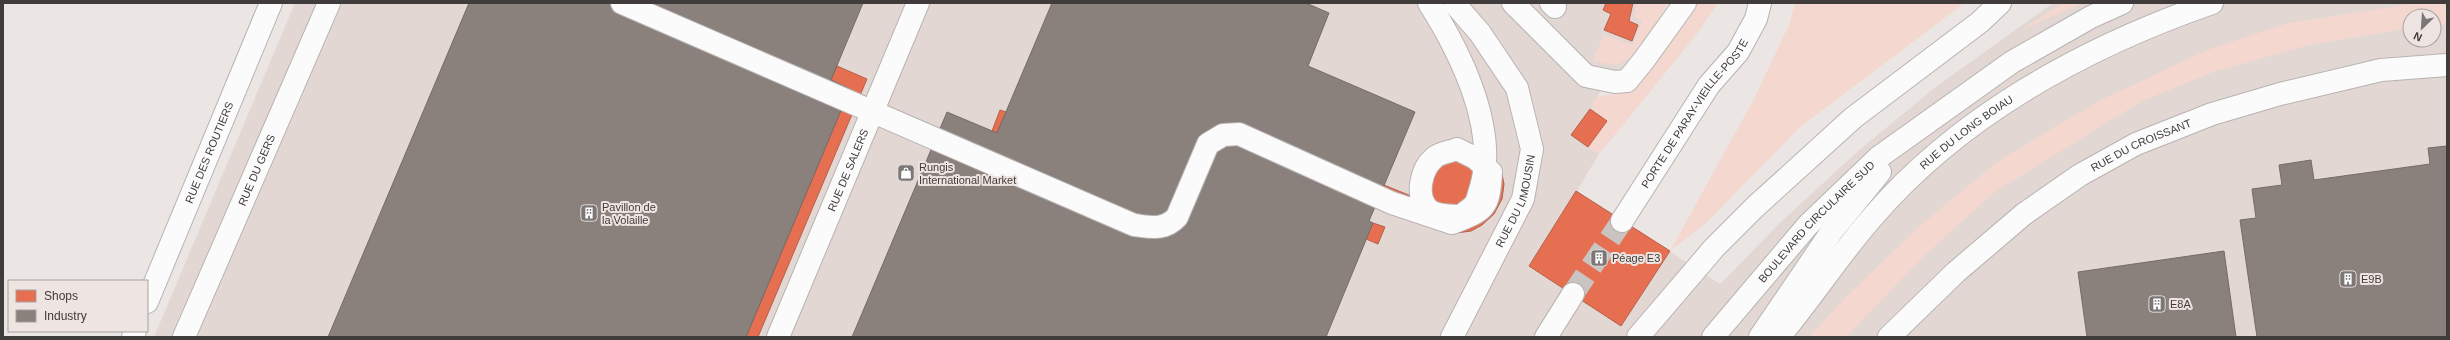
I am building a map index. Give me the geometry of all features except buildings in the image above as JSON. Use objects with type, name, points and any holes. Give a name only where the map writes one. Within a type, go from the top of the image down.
[{"type":"street","name":"RUE DES ROUTIERS","points":[[148,300],[270,3]]},
{"type":"street","name":"RUE DU GERS","points":[[184,337],[329,3]]},
{"type":"street","points":[[622,3],[1134,225],[1158,228],[1171,224],[1177,217],[1208,144],[1223,135],[1239,134],[1392,203],[1452,223],[1480,212],[1490,196],[1491,172],[1486,167],[1480,162],[1475,158],[1457,149],[1434,157],[1424,169],[1420,182],[1423,199],[1428,208],[1438,215],[1461,216],[1476,203],[1485,172],[1485,165],[1484,144],[1474,93],[1450,36],[1429,3]]},
{"type":"street","name":"RUE DE SALERS","points":[[778,337],[918,3]]},
{"type":"street","name":"RUE DU LIMOUSIN","points":[[1452,337],[1523,198],[1532,149],[1517,88],[1480,33],[1454,3]]},
{"type":"street","points":[[1513,3],[1586,76],[1615,82],[1627,80],[1644,60],[1685,3]]},
{"type":"street","name":"PORTE DE PARAY-VIEILLE-POSTE","points":[[1622,221],[1709,85],[1738,52],[1756,19],[1760,3]]},
{"type":"street","points":[[1638,337],[1714,248],[1755,207],[1853,118],[1980,22],[2000,3]]},
{"type":"street","points":[[1760,337],[1805,269],[1861,194],[1896,154],[1930,120],[2012,62],[2091,18],[2122,3]]},
{"type":"street","name":"RUE DU LONG BOIAU","points":[[1779,337],[1869,220],[1930,159],[1973,126],[2034,85],[2085,55],[2134,32],[2212,3]]},
{"type":"street","name":"RUE DU CROISSANT","points":[[1889,337],[1956,272],[2024,214],[2080,175],[2136,144],[2212,114],[2288,92],[2381,70],[2447,65]]},
{"type":"street","name":"BOULEVARD CIRCULAIRE SUD","points":[[1713,337],[1808,225],[1879,157],[1930,120]]},
{"type":"street","points":[[1653,337],[1682,285]]},
{"type":"street","points":[[1546,337],[1573,294]]},
{"type":"shaded area","name":"Rungis International Market","points":[[295,3],[1653,3],[1632,66],[1613,71],[1590,109],[1607,121],[1589,147],[1599,154],[1577,191],[1720,284],[1782,221],[1857,152],[1937,86],[2053,3],[2447,3],[2447,337],[154,337]]},
{"type":"shaded area","points":[[1637,3],[1668,3],[1647,39],[1632,56],[1617,64],[1605,64],[1593,60],[1604,35],[1633,45],[1642,21],[1634,17]]},
{"type":"shaded area","points":[[1696,3],[1718,3],[1696,35],[1599,154],[1588,147],[1606,121],[1590,109],[1597,97],[1621,93],[1641,79]]},
{"type":"shaded area","points":[[1795,3],[1964,3],[1800,127],[1706,223],[1670,251],[1754,99],[1789,25]]},
{"type":"shaded area","points":[[2063,3],[2082,3],[2020,31]]},
{"type":"shaded area","points":[[2447,3],[2447,24],[2442,24],[2442,8],[2402,8],[2402,29],[2308,45],[2213,72],[2142,101],[1993,193],[1921,259],[1846,337],[1809,337],[1847,296],[1924,222],[2000,160],[2097,102],[2205,51],[2289,23],[2412,4]]},
{"type":"tunnel","points":[[1573,294],[1622,221]]},
{"type":"place","name":"Rungis International Market","points":[[906,173]]},
{"type":"place","name":"Pavillon de la Volaille","points":[[589,213]]},
{"type":"place","name":"Péage E3","points":[[1599,258]]},
{"type":"place","name":"E9B","points":[[2348,279]]},
{"type":"place","name":"E8A","points":[[2157,304]]}]
